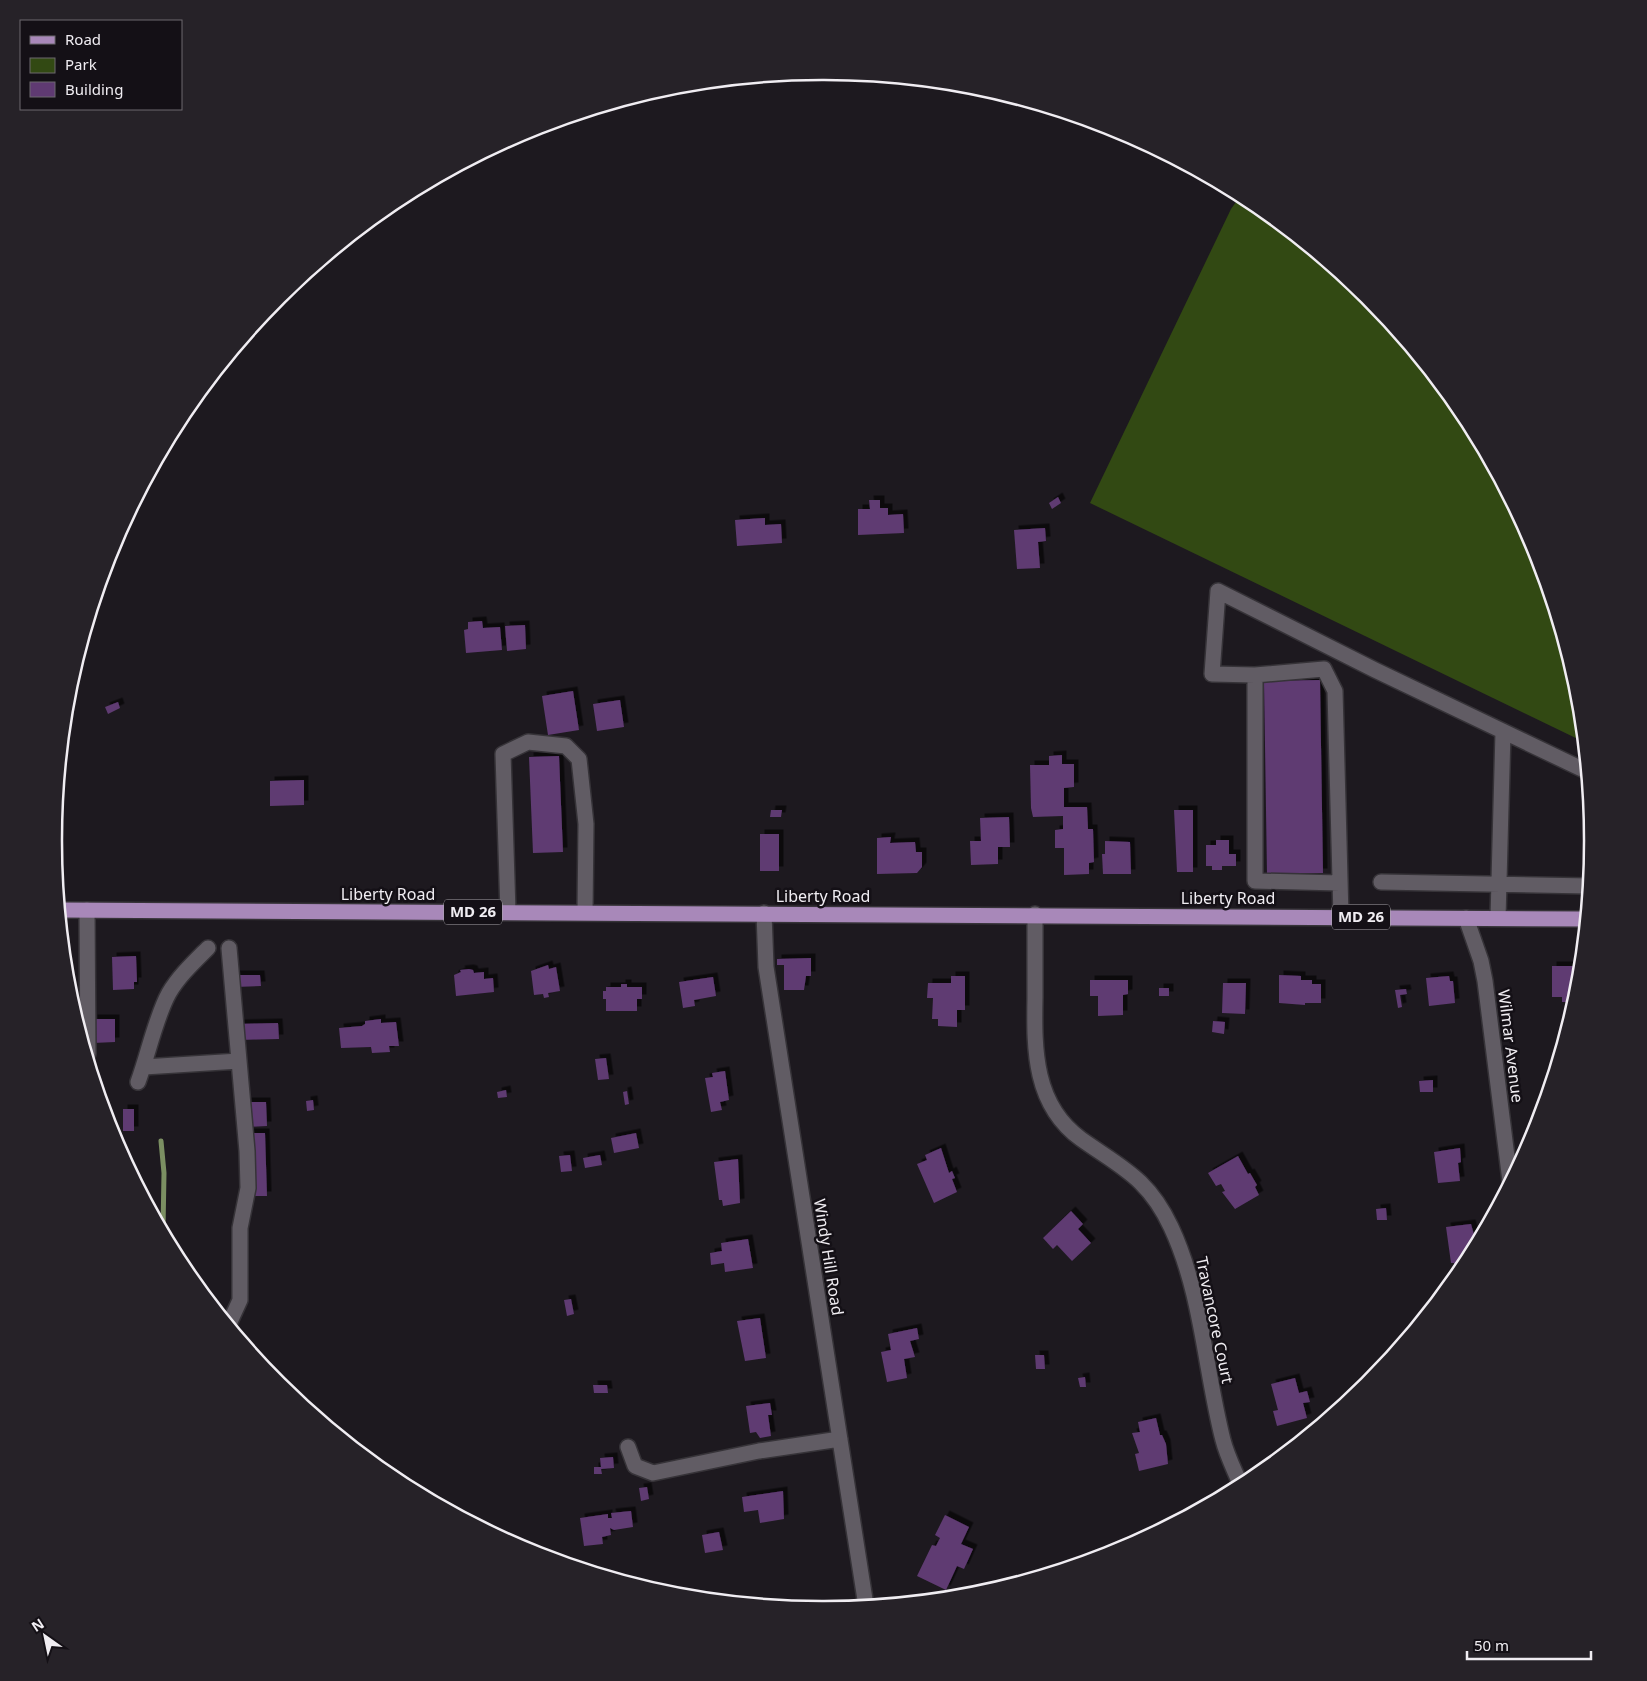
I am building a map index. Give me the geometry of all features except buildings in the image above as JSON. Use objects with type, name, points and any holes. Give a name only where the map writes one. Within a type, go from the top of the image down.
[{"type":"main road","name":"Liberty Road","points":[[66,910],[1035,914],[1580,919]]},
{"type":"street","points":[[1324,669],[1255,675],[1212,674],[1218,591],[1334,650],[1581,770]]},
{"type":"street","points":[[1324,669],[1334,650]]},
{"type":"street","points":[[1324,669],[1335,691],[1341,917]]},
{"type":"street","points":[[1255,675],[1255,881],[1340,883]]},
{"type":"street","points":[[1498,918],[1503,732]]},
{"type":"street","points":[[508,912],[503,754],[528,742],[566,746],[579,759],[586,824],[585,912]]},
{"type":"street","points":[[1381,882],[1583,886]]},
{"type":"street","points":[[88,910],[88,1037]]},
{"type":"street","name":"Windy Hill Road","points":[[764,913],[766,967],[865,1600]]},
{"type":"street","name":"Travancore Court","points":[[1035,914],[1034,1043],[1043,1089],[1051,1106],[1079,1137],[1123,1166],[1142,1182],[1156,1200],[1170,1226],[1185,1259],[1224,1443],[1237,1479]]},
{"type":"street","name":"Wilmar Avenue","points":[[1466,918],[1481,961],[1485,981],[1509,1171]]},
{"type":"street","points":[[138,1082],[161,1010],[170,992],[183,974],[208,948]]},
{"type":"street","points":[[229,948],[247,1151],[248,1188],[240,1228],[240,1300],[232,1318]]},
{"type":"street","points":[[144,1066],[239,1061]]},
{"type":"street","points":[[628,1447],[635,1466],[654,1473],[759,1451],[840,1439]]},
{"type":"green space","points":[[1236,202],[1287,237],[1362,302],[1427,377],[1456,418],[1483,460],[1527,549],[1559,644],[1570,692],[1578,739],[1090,503],[1231,209]]},
{"type":"waterway","points":[[161,1141],[164,1173],[163,1219]]}]
